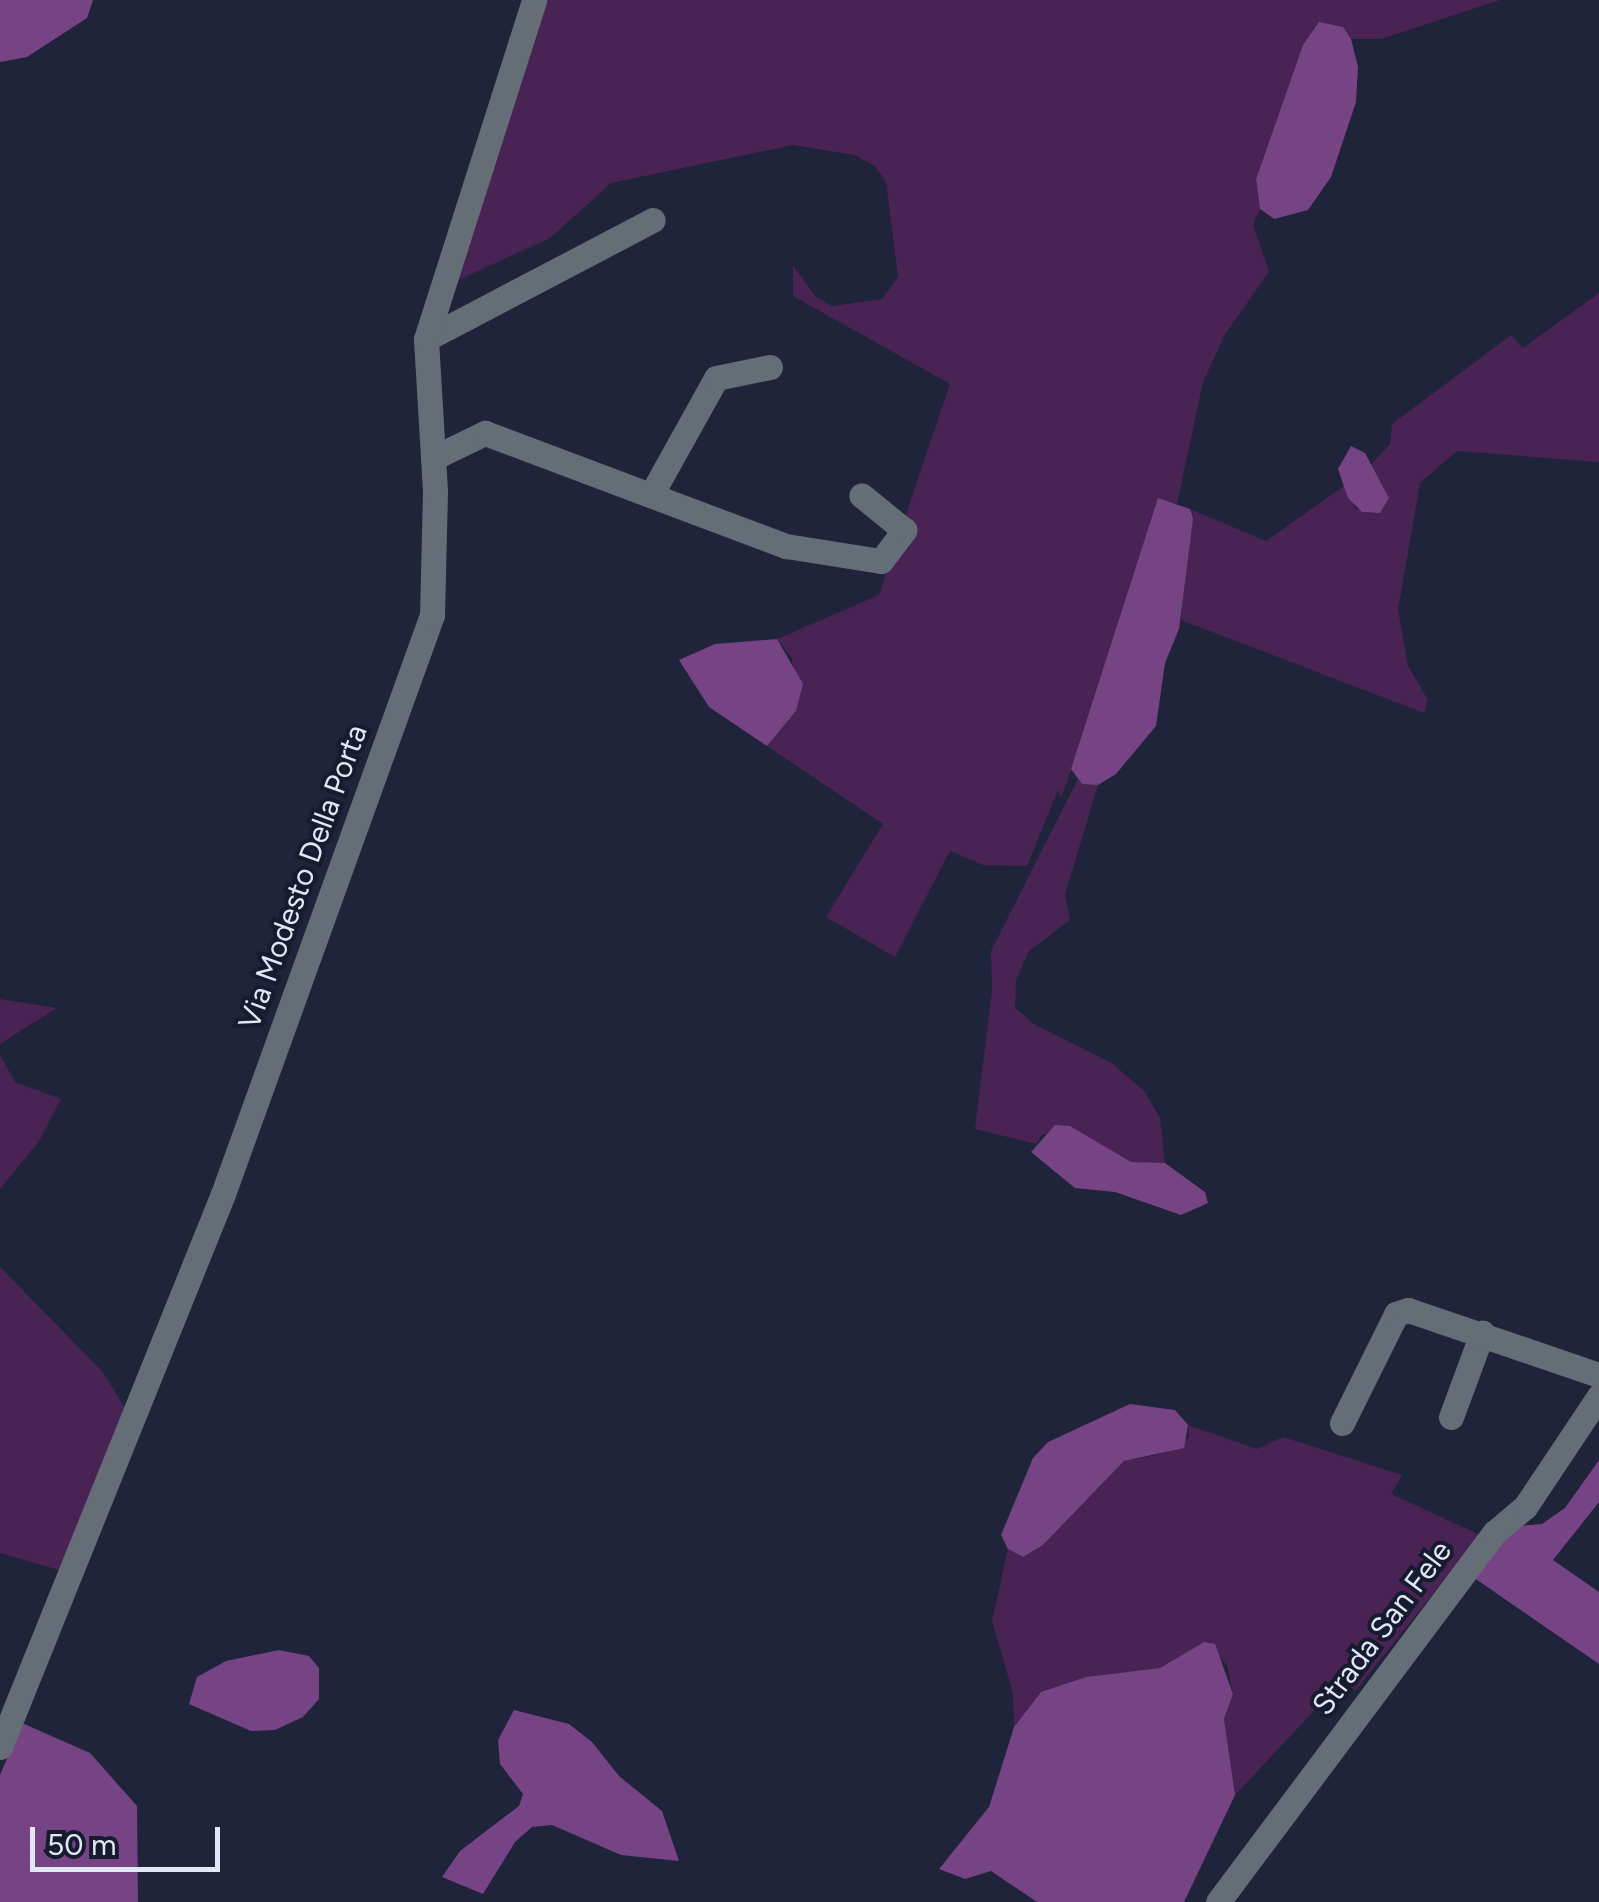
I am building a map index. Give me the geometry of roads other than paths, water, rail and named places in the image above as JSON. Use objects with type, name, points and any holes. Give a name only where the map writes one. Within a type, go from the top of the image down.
[{"type":"street","name":"Via Modesto Della Porta","points":[[0,1747],[223,1194],[432,614],[433,458],[426,339],[534,0]]},
{"type":"street","points":[[426,339],[654,220]]},
{"type":"street","points":[[651,496],[716,378],[770,367]]},
{"type":"street","points":[[433,458],[485,433],[786,546],[881,562],[904,530],[861,495]]},
{"type":"street","points":[[1342,1422],[1396,1314],[1421,1312],[1599,1375]]},
{"type":"street","points":[[1450,1417],[1482,1332]]},
{"type":"street","name":"Strada San Fele","points":[[1218,1902],[1495,1532],[1535,1493],[1599,1396]]}]
